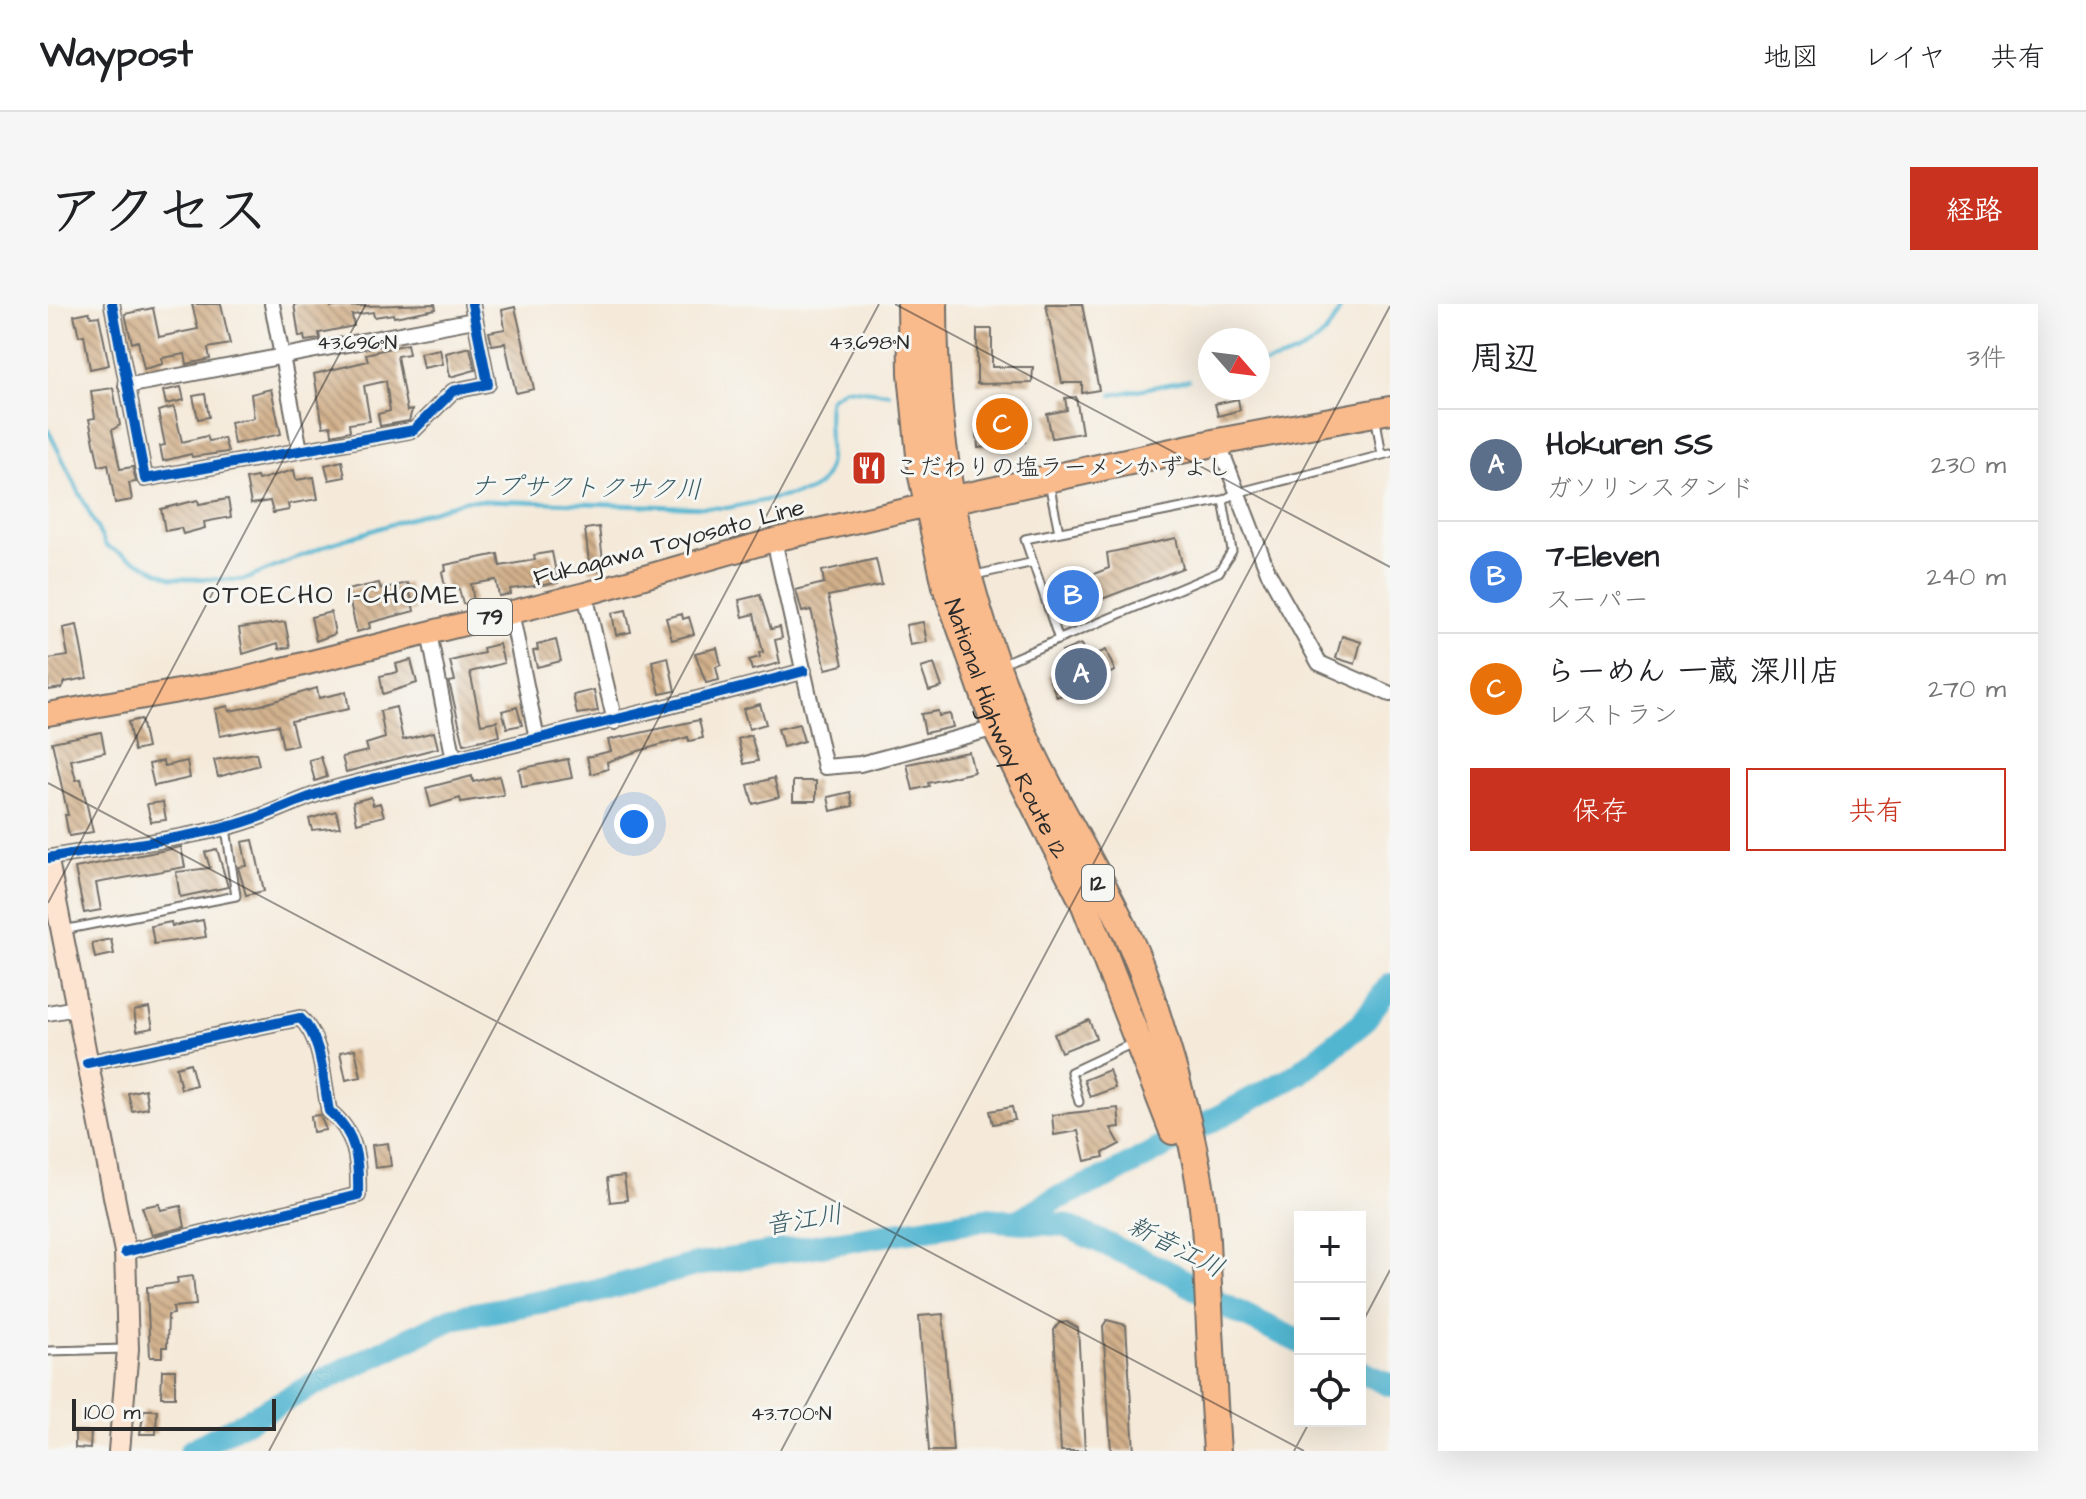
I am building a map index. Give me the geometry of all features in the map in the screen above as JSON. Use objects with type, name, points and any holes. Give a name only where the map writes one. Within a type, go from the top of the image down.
[{"type":"highway","name":"National Highway Route 12","points":[[911,304],[912,373],[922,476],[939,502],[969,577],[997,666],[1033,753],[1146,983],[1179,1090],[1206,1239],[1205,1277],[1217,1451]]},
{"type":"highway","name":"National Highway Route 12","points":[[934,304],[939,502],[946,586],[996,728],[1085,905],[1139,1041],[1178,1148],[1205,1277]]},
{"type":"highway","points":[[939,502],[1218,442],[1382,412]]},
{"type":"main road","name":"Fukagawa Toyosato Line","points":[[48,714],[235,681],[585,594],[774,540],[939,502]]},
{"type":"street","points":[[112,304],[145,479],[414,430],[453,391],[488,384],[472,304]]},
{"type":"street","points":[[272,304],[300,450]]},
{"type":"street","points":[[126,386],[474,320]]},
{"type":"street","points":[[1218,442],[1230,496],[1319,663],[1390,694]]},
{"type":"street","points":[[774,540],[825,767],[860,764],[996,728]]},
{"type":"street","points":[[585,594],[615,722]]},
{"type":"street","points":[[511,612],[537,739]]},
{"type":"street","points":[[429,633],[454,760]]},
{"type":"street","points":[[119,1451],[128,1349],[125,1252],[48,860],[226,828],[275,813],[289,802],[615,722],[804,671]]},
{"type":"street","points":[[48,1013],[76,1008]]},
{"type":"street","points":[[87,1063],[300,1018],[310,1026],[316,1042],[329,1111],[347,1125],[354,1148],[358,1195],[125,1252]]},
{"type":"lane","points":[[1058,637],[1030,563],[1025,539],[1230,496],[1386,454],[1382,412]]},
{"type":"lane","points":[[1048,477],[1059,532]]},
{"type":"lane","points":[[997,666],[1058,637],[1219,572],[1232,551],[1230,496]]},
{"type":"lane","points":[[969,577],[1030,563]]},
{"type":"lane","points":[[61,931],[236,896],[226,828]]},
{"type":"lane","points":[[1079,1102],[1071,1072],[1139,1041]]},
{"type":"lane","points":[[48,1351],[128,1349]]},
{"type":"building","points":[[192,304],[221,304],[230,344],[208,348],[210,359],[187,364],[185,354],[162,358],[163,364],[144,369],[138,341],[132,343],[125,314],[153,308],[159,337],[198,329]]},
{"type":"building","points":[[294,304],[331,304],[331,307],[435,304],[436,309],[394,317],[393,314],[374,317],[373,312],[352,315],[354,326],[319,333],[320,339],[305,341],[304,336],[299,337]]},
{"type":"building","points":[[1046,304],[1082,304],[1099,390],[1082,393],[1082,383],[1062,383]]},
{"type":"building","points":[[515,307],[534,389],[516,393],[505,343],[492,345],[489,332],[505,329],[502,310]]},
{"type":"building","points":[[89,312],[91,317],[99,316],[109,365],[90,369],[84,335],[79,336],[74,315]]},
{"type":"building","points":[[977,329],[992,329],[992,367],[1033,367],[1032,383],[977,384]]},
{"type":"building","points":[[407,344],[409,354],[397,356],[407,411],[412,410],[409,421],[380,426],[378,414],[390,411],[386,381],[364,386],[370,421],[349,424],[350,431],[332,435],[331,426],[323,427],[314,374],[368,361],[366,354]]},
{"type":"building","points":[[470,347],[475,370],[450,377],[446,353]]},
{"type":"building","points":[[440,349],[443,364],[423,368],[420,353]]},
{"type":"building","points":[[181,387],[184,400],[166,404],[163,391]]},
{"type":"building","points":[[113,388],[120,425],[112,430],[120,469],[133,467],[136,482],[129,483],[132,500],[115,503],[108,464],[99,466],[89,419],[95,418],[91,391]]},
{"type":"building","points":[[271,389],[281,434],[234,444],[230,422],[254,418],[251,394]]},
{"type":"building","points":[[205,394],[209,417],[198,419],[193,396]]},
{"type":"building","points":[[1076,397],[1082,433],[1052,438],[1047,414],[1067,410],[1065,398]]},
{"type":"building","points":[[1238,400],[1240,410],[1218,416],[1215,404]]},
{"type":"building","points":[[1016,403],[1025,442],[978,448],[977,431],[1007,428],[1005,404]]},
{"type":"building","points":[[174,407],[182,442],[207,436],[209,441],[224,438],[228,452],[192,457],[191,454],[163,461],[160,446],[165,445],[158,411]]},
{"type":"building","points":[[342,461],[345,477],[329,480],[325,465]]},
{"type":"building","points":[[294,470],[296,480],[314,477],[318,499],[288,504],[289,510],[273,513],[270,501],[251,504],[246,479],[257,477],[258,480]]},
{"type":"building","points":[[228,499],[231,517],[204,522],[205,528],[183,534],[181,528],[165,531],[161,509],[198,500],[199,504]]},
{"type":"building","points":[[599,527],[604,569],[590,571],[585,529]]},
{"type":"building","points":[[1176,538],[1183,568],[1063,614],[1053,590],[1109,568],[1107,553]]},
{"type":"building","points":[[552,552],[558,583],[510,589],[511,594],[499,596],[496,580],[471,584],[474,602],[463,604],[459,589],[446,592],[442,572],[446,571],[445,565],[498,554],[500,566],[535,560],[534,555]]},
{"type":"building","points":[[876,559],[882,585],[828,596],[843,665],[826,669],[811,610],[802,612],[796,590],[824,583],[822,571]]},
{"type":"building","points":[[379,583],[381,589],[408,583],[414,611],[369,623],[370,628],[357,632],[347,590]]},
{"type":"building","points":[[760,595],[771,629],[780,627],[782,638],[775,640],[780,663],[752,670],[749,660],[760,657],[759,653],[763,652],[754,614],[743,617],[739,600]]},
{"type":"building","points":[[626,610],[631,632],[616,635],[612,613]]},
{"type":"building","points":[[331,612],[335,634],[316,641],[311,617]]},
{"type":"building","points":[[682,614],[683,619],[689,617],[694,634],[672,640],[666,618]]},
{"type":"building","points":[[285,622],[290,647],[279,649],[278,643],[243,654],[239,628]]},
{"type":"building","points":[[923,622],[927,642],[910,645],[906,625]]},
{"type":"building","points":[[77,625],[87,678],[65,682],[62,688],[48,690],[48,659],[68,656],[63,628]]},
{"type":"building","points":[[1342,636],[1361,642],[1355,664],[1336,658]]},
{"type":"building","points":[[556,640],[561,661],[537,667],[533,651],[538,650],[537,645]]},
{"type":"building","points":[[499,644],[504,663],[470,672],[481,724],[497,721],[500,736],[464,744],[449,682],[455,681],[450,661],[484,653],[483,648]]},
{"type":"building","points":[[1081,644],[1087,658],[1106,650],[1115,671],[1095,679],[1100,692],[1082,700],[1077,688],[1057,697],[1048,676],[1069,667],[1062,652]]},
{"type":"building","points":[[717,648],[721,665],[716,667],[719,680],[706,683],[695,653]]},
{"type":"building","points":[[668,657],[675,691],[660,694],[652,661]]},
{"type":"building","points":[[411,660],[417,683],[383,694],[380,676],[398,672],[396,664]]},
{"type":"building","points":[[934,664],[942,687],[929,691],[921,668]]},
{"type":"building","points":[[317,688],[319,698],[346,692],[349,709],[291,721],[297,745],[283,748],[278,725],[220,736],[215,709],[228,706],[229,711],[261,705]]},
{"type":"building","points":[[594,690],[598,711],[577,714],[573,695]]},
{"type":"building","points":[[760,704],[766,724],[749,729],[743,709]]},
{"type":"building","points":[[396,707],[403,740],[434,732],[438,748],[346,772],[342,757],[368,751],[366,744],[385,738],[380,711]]},
{"type":"building","points":[[517,707],[522,725],[507,728],[502,711]]},
{"type":"building","points":[[938,711],[939,716],[950,714],[953,727],[925,733],[921,714]]},
{"type":"building","points":[[141,719],[147,748],[134,751],[128,722]]},
{"type":"building","points":[[699,720],[703,738],[689,741],[688,737],[635,752],[607,762],[608,769],[591,774],[587,757],[611,751],[608,740]]},
{"type":"building","points":[[799,724],[804,741],[783,747],[778,729]]},
{"type":"building","points":[[101,732],[105,752],[71,760],[76,780],[81,779],[93,832],[69,836],[65,815],[68,815],[52,742]]},
{"type":"building","points":[[751,735],[758,761],[744,764],[738,739]]},
{"type":"building","points":[[969,752],[974,772],[928,783],[929,786],[913,790],[907,764]]},
{"type":"building","points":[[256,753],[259,765],[218,777],[214,760]]},
{"type":"building","points":[[321,757],[327,777],[315,781],[309,760]]},
{"type":"building","points":[[568,759],[572,778],[522,787],[519,769]]},
{"type":"building","points":[[163,761],[164,766],[187,761],[190,778],[154,786],[149,764]]},
{"type":"building","points":[[472,776],[473,782],[499,776],[504,795],[461,802],[460,798],[431,807],[426,788]]},
{"type":"building","points":[[774,778],[779,797],[753,804],[748,785]]},
{"type":"building","points":[[793,781],[816,781],[816,801],[793,801]]},
{"type":"building","points":[[850,792],[853,806],[831,811],[828,797]]},
{"type":"building","points":[[371,797],[373,805],[380,803],[384,816],[357,823],[353,802]]},
{"type":"building","points":[[163,802],[166,820],[151,822],[147,804]]},
{"type":"building","points":[[336,811],[340,827],[312,830],[309,819]]},
{"type":"building","points":[[253,840],[264,891],[246,895],[238,867],[247,866],[242,842]]},
{"type":"building","points":[[181,847],[185,867],[96,883],[101,910],[84,913],[75,868]]},
{"type":"building","points":[[217,849],[228,887],[180,897],[176,872],[210,868],[205,852]]},
{"type":"building","points":[[203,920],[206,937],[154,944],[151,926],[171,922],[172,926]]},
{"type":"building","points":[[111,939],[114,954],[95,958],[92,943]]},
{"type":"building","points":[[149,1008],[153,1028],[137,1031],[134,1011]]},
{"type":"building","points":[[1089,1020],[1096,1038],[1061,1052],[1054,1034]]},
{"type":"building","points":[[355,1049],[361,1077],[346,1080],[340,1052]]},
{"type":"building","points":[[190,1063],[196,1085],[181,1089],[176,1067]]},
{"type":"building","points":[[1109,1070],[1115,1088],[1090,1097],[1084,1080]]},
{"type":"building","points":[[145,1089],[148,1108],[132,1111],[128,1093]]},
{"type":"building","points":[[1012,1107],[1015,1120],[993,1124],[990,1111]]},
{"type":"building","points":[[1118,1108],[1120,1127],[1111,1128],[1120,1144],[1103,1153],[1104,1157],[1085,1161],[1078,1131],[1054,1135],[1052,1115]]},
{"type":"building","points":[[320,1115],[326,1130],[313,1132],[311,1116]]},
{"type":"building","points":[[388,1143],[391,1166],[375,1168],[372,1145]]},
{"type":"building","points":[[624,1176],[627,1200],[610,1202],[607,1178]]},
{"type":"building","points":[[159,1204],[161,1210],[181,1206],[185,1227],[152,1235],[142,1207]]},
{"type":"building","points":[[193,1276],[196,1305],[173,1307],[174,1314],[168,1315],[167,1347],[162,1347],[162,1357],[150,1357],[147,1287],[178,1283],[177,1278]]},
{"type":"building","points":[[943,1314],[953,1451],[929,1451],[919,1316]]},
{"type":"building","points":[[1107,1320],[1126,1325],[1134,1451],[1111,1451],[1103,1326]]},
{"type":"building","points":[[1067,1322],[1078,1328],[1085,1451],[1061,1451],[1054,1330],[1059,1323]]},
{"type":"building","points":[[162,1370],[175,1370],[175,1397],[161,1397]]},
{"type":"building","points":[[144,1410],[157,1410],[156,1434],[140,1434]]},
{"type":"building","points":[[75,1431],[91,1432],[90,1449],[75,1448]]},
{"type":"waterway","name":"ナプサクトクサク川","points":[[1270,362],[1298,353],[1319,339],[1336,318],[1342,304]]},
{"type":"waterway","name":"ナプサクトクサク川","points":[[1112,395],[1189,380]]},
{"type":"waterway","name":"ナプサクトクサク川","points":[[48,430],[106,546],[172,578],[244,580],[330,544],[466,500],[727,508],[807,492],[825,476],[828,464],[830,398],[845,388],[889,393]]},
{"type":"waterway","name":"音江川","points":[[1021,1219],[1053,1200],[1109,1176],[1298,1074],[1362,1023],[1390,985]]},
{"type":"waterway","name":"音江川","points":[[191,1451],[311,1386],[453,1318],[594,1292],[695,1265],[985,1219],[1064,1225],[1172,1274],[1221,1304],[1294,1339]]},
{"type":"waterway","name":"新音江川","points":[[1366,1374],[1390,1385]]},
{"type":"cycle path","points":[[112,304],[145,479],[414,430],[453,391],[488,384],[472,304]]},
{"type":"cycle path","points":[[48,858],[227,827],[340,787],[804,671]]},
{"type":"cycle path","points":[[87,1063],[300,1018],[318,1049],[329,1111],[351,1138],[357,1159],[358,1195],[125,1252]]},
{"type":"place","name":"らーめん 一蔵 深川店","points":[[1002,424]]},
{"type":"place","name":"こだわりの塩ラーメンかずよし","points":[[869,468]]},
{"type":"place","name":"7-Eleven","points":[[1073,596]]},
{"type":"place","name":"Hokuren SS","points":[[1081,674]]},
{"type":"district","name":"OTOECHO 1-CHOME","points":[[332,595]]}]
